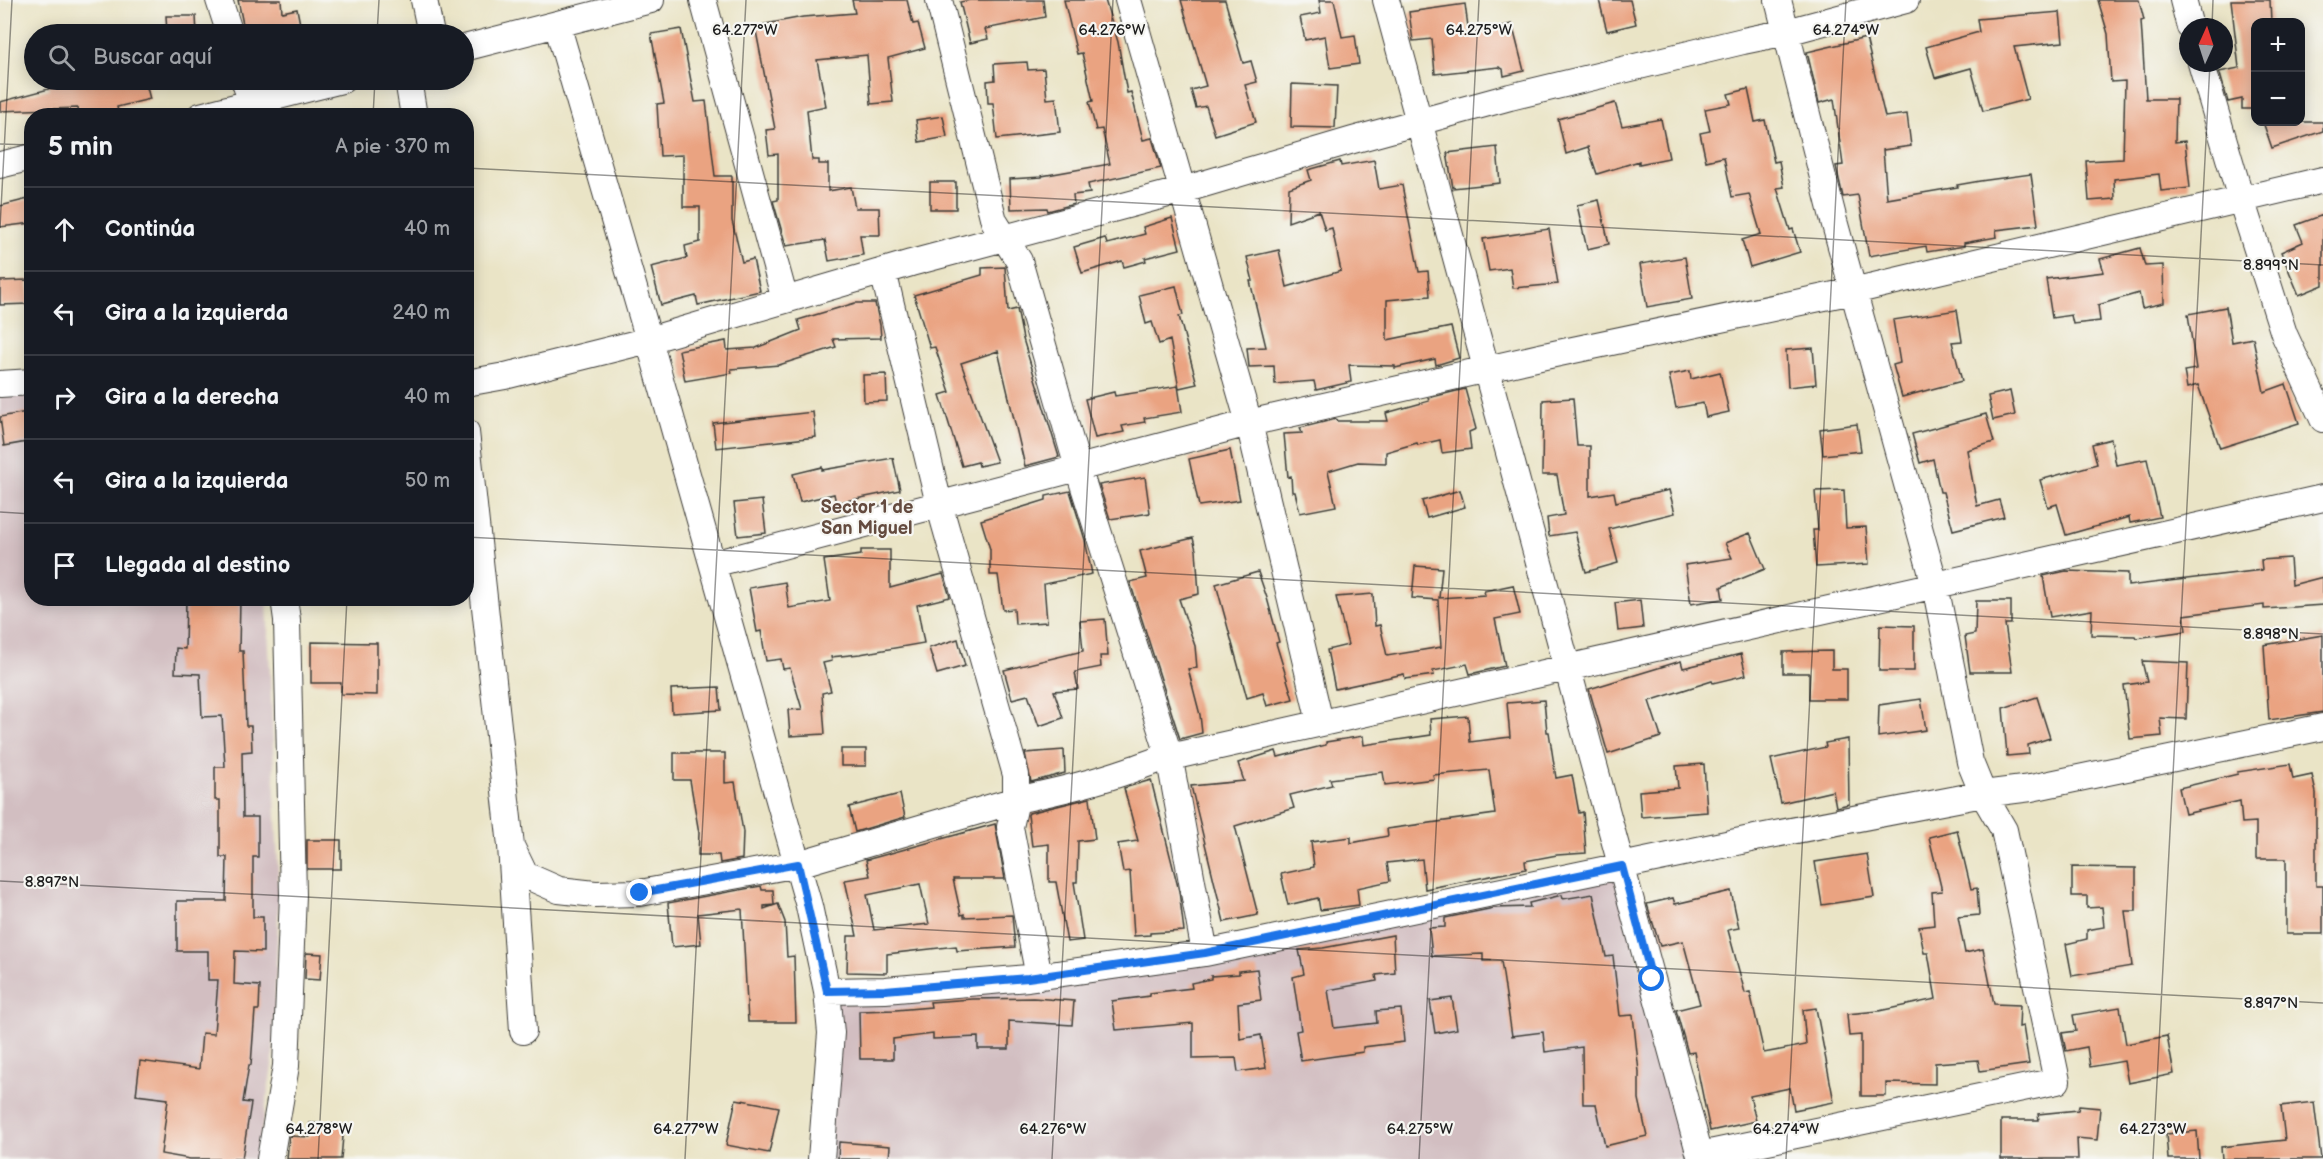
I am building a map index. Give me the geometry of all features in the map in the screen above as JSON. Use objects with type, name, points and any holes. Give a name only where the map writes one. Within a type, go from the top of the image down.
[{"type":"street","points":[[219,0],[227,24]]},
{"type":"street","points":[[424,0],[430,24]]},
{"type":"street","points":[[474,45],[557,24],[618,4],[651,0]]},
{"type":"street","points":[[703,0],[785,300]]},
{"type":"street","points":[[939,0],[994,221],[1019,261],[1078,468],[1169,755],[1205,953]]},
{"type":"street","points":[[1128,0],[1249,423],[1320,722]]},
{"type":"street","points":[[1386,0],[1701,1157],[2057,1082],[2004,830],[1983,794],[1970,762],[1935,585],[1853,291],[1778,0]]},
{"type":"street","points":[[474,382],[649,340],[883,271],[1183,190],[1510,97],[1787,32],[1906,0]]},
{"type":"street","points":[[2182,0],[2187,18]]},
{"type":"street","points":[[557,24],[798,864],[827,991],[831,1033],[821,1159]]},
{"type":"street","points":[[2204,72],[2284,334],[2323,419]]},
{"type":"street","points":[[410,90],[413,108]]},
{"type":"street","points":[[215,108],[248,91]]},
{"type":"street","points":[[0,165],[24,159]]},
{"type":"street","points":[[713,564],[1249,423],[1487,369],[1853,291],[2323,180]]},
{"type":"street","points":[[883,271],[939,504],[1016,775],[1016,800],[1010,827],[1039,977]]},
{"type":"street","points":[[0,384],[24,382]]},
{"type":"street","points":[[511,846],[525,875],[559,890],[595,894],[640,893],[798,864],[1016,800],[1052,793],[1130,771],[1169,755],[1184,754],[2323,498]]},
{"type":"street","points":[[474,506],[511,846],[523,1031]]},
{"type":"street","points":[[270,1159],[286,1066],[293,895],[285,606]]},
{"type":"street","points":[[827,991],[885,990],[1039,977],[1205,953],[1622,866],[1983,794],[2031,788],[2323,727]]},
{"type":"shaded area","points":[[24,392],[24,606],[267,606],[279,892],[273,1060],[257,1159],[0,1159],[0,395]]},
{"type":"shaded area","points":[[1616,873],[1690,1159],[828,1159],[837,997],[888,995]]},
{"type":"building","points":[[238,0],[281,0],[282,12],[297,9],[300,24],[243,24]]},
{"type":"building","points":[[852,0],[907,0],[913,24],[918,23],[925,48],[888,58],[893,102],[871,104],[867,55],[817,60],[826,106],[807,110],[812,160],[819,160],[819,164],[828,164],[828,191],[851,187],[855,208],[879,208],[880,235],[860,235],[863,255],[829,261],[825,240],[786,246],[773,201],[778,200],[778,154],[769,155],[766,130],[775,129],[755,26],[803,17],[855,13]]},
{"type":"building","points":[[1043,0],[1045,17],[985,29],[988,39],[970,43],[960,2]]},
{"type":"building","points":[[1064,0],[1105,0],[1118,42],[1127,93],[1131,92],[1143,140],[1152,138],[1161,168],[1088,184],[1090,193],[1073,195],[1074,204],[1048,211],[1047,208],[1011,209],[1010,179],[1042,177],[1110,164],[1102,129],[1096,130],[1089,102],[1093,101],[1082,53],[1077,54]]},
{"type":"building","points":[[1181,0],[1225,0],[1243,63],[1251,61],[1257,82],[1245,85],[1256,122],[1215,135],[1206,106],[1196,108],[1191,90],[1206,86]]},
{"type":"building","points":[[1319,0],[1334,0],[1342,37],[1355,35],[1359,64],[1330,68],[1325,36],[1305,40],[1300,17],[1321,13]]},
{"type":"building","points":[[1599,0],[1630,0],[1636,24],[1607,31]]},
{"type":"building","points":[[2098,0],[2139,0],[2144,20],[2141,21],[2146,99],[2176,99],[2175,142],[2185,141],[2190,188],[2161,191],[2159,174],[2114,179],[2115,199],[2089,201],[2086,161],[2123,159],[2125,81],[2111,82],[2108,34]]},
{"type":"building","points":[[2231,0],[2270,0],[2271,18],[2251,18],[2251,109],[2242,109],[2242,99],[2228,102],[2219,72],[2233,72],[2233,69],[2239,68]]},
{"type":"building","points":[[1465,4],[1469,34],[1512,24],[1524,71],[1504,76],[1503,69],[1499,67],[1435,74],[1432,39],[1413,41],[1409,12]]},
{"type":"building","points":[[2060,12],[2063,42],[2014,47],[2028,99],[1983,111],[1971,68],[1935,78],[1926,47],[1979,32],[1977,19]]},
{"type":"building","points":[[166,16],[196,16],[196,24],[166,24]]},
{"type":"building","points":[[681,29],[695,102],[706,101],[715,176],[732,176],[732,221],[742,262],[753,259],[760,291],[698,305],[696,296],[661,305],[651,267],[687,258],[685,246],[700,242],[700,207],[683,207],[683,155],[660,156],[657,104],[664,103],[651,34]]},
{"type":"building","points":[[1866,38],[1885,117],[1907,114],[1911,146],[1883,150],[1887,199],[1980,181],[2031,174],[2038,225],[1996,230],[1997,237],[1964,243],[1964,246],[1927,252],[1926,246],[1869,256],[1858,195],[1843,197],[1836,166],[1843,165],[1834,99],[1819,103],[1807,52]]},
{"type":"building","points":[[1027,62],[1028,70],[1044,69],[1047,99],[1056,98],[1060,132],[997,139],[993,103],[988,103],[987,81],[995,80],[994,64]]},
{"type":"building","points":[[1292,84],[1337,86],[1335,128],[1291,127]]},
{"type":"building","points":[[1748,89],[1755,122],[1765,120],[1774,162],[1779,161],[1784,187],[1777,188],[1790,230],[1793,229],[1800,252],[1750,267],[1742,240],[1761,234],[1749,194],[1732,197],[1724,157],[1706,161],[1700,133],[1710,131],[1705,109],[1731,104],[1728,94]]},
{"type":"building","points":[[45,90],[148,90],[150,99],[117,108],[24,108],[24,110],[0,111],[0,102]]},
{"type":"building","points":[[1615,103],[1622,126],[1661,119],[1669,158],[1639,164],[1639,161],[1597,174],[1588,147],[1566,154],[1558,119]]},
{"type":"building","points":[[943,116],[947,137],[919,142],[916,120]]},
{"type":"building","points":[[2305,122],[2323,122],[2323,131],[2272,148],[2264,126],[2305,126]]},
{"type":"building","points":[[1497,147],[1500,183],[1453,188],[1447,153]]},
{"type":"building","points":[[1374,160],[1379,189],[1402,185],[1419,272],[1428,271],[1430,296],[1387,300],[1387,340],[1451,327],[1459,358],[1436,365],[1435,359],[1395,368],[1395,366],[1349,365],[1351,382],[1316,390],[1314,381],[1275,384],[1274,366],[1249,367],[1247,348],[1266,347],[1250,281],[1253,281],[1247,257],[1279,250],[1287,287],[1341,271],[1332,228],[1325,230],[1319,211],[1288,222],[1289,188],[1311,180],[1308,170],[1340,161],[1341,166]]},
{"type":"building","points":[[930,182],[956,182],[956,209],[930,209]]},
{"type":"building","points":[[24,200],[24,224],[0,227],[0,206]]},
{"type":"building","points":[[1599,200],[1609,244],[1587,249],[1577,205]]},
{"type":"building","points":[[2323,215],[2323,285],[2299,295],[2281,252],[2303,242],[2296,225]]},
{"type":"building","points":[[1172,218],[1180,249],[1145,258],[1146,261],[1124,267],[1122,261],[1082,273],[1074,247],[1105,238],[1107,244],[1145,234],[1143,227]]},
{"type":"building","points":[[1549,229],[1558,284],[1513,288],[1510,268],[1489,271],[1483,239]]},
{"type":"building","points":[[2140,248],[2145,266],[2163,265],[2164,303],[2142,308],[2139,293],[2098,305],[2100,321],[2073,324],[2071,315],[2052,318],[2046,279],[2104,272],[2100,259]]},
{"type":"building","points":[[1685,257],[1692,299],[1647,307],[1640,264]]},
{"type":"building","points":[[1005,267],[1008,311],[1017,309],[1023,339],[1059,457],[1025,466],[998,351],[961,363],[997,462],[979,466],[978,462],[962,466],[940,395],[950,392],[935,347],[930,348],[914,295],[982,275],[982,268]]},
{"type":"building","points":[[24,280],[24,304],[0,305],[0,281]]},
{"type":"building","points":[[1176,286],[1183,315],[1179,316],[1197,384],[1179,388],[1170,340],[1159,344],[1152,322],[1146,324],[1139,295]]},
{"type":"building","points":[[855,303],[875,303],[881,338],[833,339],[836,347],[779,365],[731,369],[732,373],[685,381],[679,350],[726,341],[727,350],[756,348],[801,330],[798,320]]},
{"type":"building","points":[[2226,307],[2232,342],[2253,338],[2264,392],[2286,384],[2299,423],[2220,448],[2198,385],[2187,388],[2184,371],[2196,369],[2188,314]]},
{"type":"building","points":[[1957,310],[1962,341],[1952,342],[1962,381],[1902,397],[1893,365],[1900,363],[1893,320]]},
{"type":"building","points":[[1813,348],[1816,384],[1788,387],[1786,350]]},
{"type":"building","points":[[1690,371],[1691,379],[1720,372],[1729,412],[1706,417],[1703,403],[1676,408],[1669,375]]},
{"type":"building","points":[[886,374],[887,401],[864,402],[863,375]]},
{"type":"building","points":[[1178,386],[1182,412],[1144,418],[1145,422],[1122,426],[1124,432],[1095,438],[1085,399],[1114,392],[1115,396]]},
{"type":"building","points":[[1465,389],[1476,429],[1469,432],[1471,449],[1442,453],[1440,440],[1418,445],[1417,443],[1386,452],[1386,463],[1358,462],[1328,471],[1336,506],[1300,513],[1295,492],[1292,492],[1291,476],[1288,477],[1284,434],[1302,433],[1300,428],[1336,419],[1337,421],[1388,421],[1386,413],[1429,401],[1428,398]]},
{"type":"building","points":[[2010,391],[2015,415],[1993,420],[1988,396]]},
{"type":"building","points":[[1573,398],[1577,446],[1590,446],[1590,496],[1614,492],[1616,502],[1669,490],[1675,513],[1609,529],[1618,563],[1586,572],[1575,532],[1549,536],[1547,518],[1564,515],[1557,475],[1542,475],[1543,400]]},
{"type":"building","points":[[24,412],[24,442],[4,446],[0,417]]},
{"type":"building","points":[[813,412],[816,437],[716,448],[713,423]]},
{"type":"building","points":[[1986,414],[1994,442],[1967,450],[1977,506],[1999,500],[2004,517],[1953,530],[1943,492],[1940,492],[1933,459],[1920,463],[1912,434]]},
{"type":"building","points":[[1857,424],[1861,451],[1823,455],[1820,429]]},
{"type":"building","points":[[2111,439],[2116,465],[2147,459],[2160,517],[2130,523],[2129,517],[2066,535],[2057,504],[2048,507],[2040,480],[2097,464],[2092,444]]},
{"type":"building","points":[[1230,450],[1240,500],[1199,506],[1189,459]]},
{"type":"building","points":[[893,458],[900,490],[836,503],[834,494],[800,502],[793,474],[822,467],[822,470]]},
{"type":"building","points":[[1145,477],[1150,513],[1110,519],[1099,485]]},
{"type":"building","points":[[1460,490],[1465,507],[1427,518],[1422,501]]},
{"type":"building","points":[[1844,490],[1846,528],[1866,527],[1869,564],[1816,567],[1813,530],[1818,530],[1815,491]]},
{"type":"building","points":[[1070,491],[1085,540],[1092,574],[1044,584],[1047,622],[1015,624],[1014,609],[1003,610],[998,575],[990,575],[990,549],[981,520],[1046,500],[1046,496]]},
{"type":"building","points":[[762,500],[766,533],[738,536],[734,503]]},
{"type":"building","points":[[1750,533],[1765,569],[1721,587],[1723,599],[1691,604],[1685,565],[1732,558],[1725,543]]},
{"type":"building","points":[[1193,538],[1199,594],[1179,599],[1195,646],[1197,668],[1188,669],[1200,715],[1202,733],[1180,739],[1130,582],[1147,578],[1140,551]]},
{"type":"building","points":[[861,550],[890,550],[890,588],[943,574],[950,597],[917,605],[924,643],[831,657],[832,661],[823,663],[831,691],[822,693],[825,734],[790,736],[788,710],[802,709],[790,668],[783,669],[781,659],[766,661],[761,631],[757,632],[749,588],[785,582],[789,608],[830,601],[824,560],[861,555]]},
{"type":"building","points":[[2290,558],[2292,585],[2323,577],[2323,605],[2264,609],[2264,605],[2184,615],[2186,631],[2136,638],[2135,636],[2091,635],[2092,610],[2050,617],[2043,576],[2066,571],[2128,573],[2128,586],[2262,570],[2261,560]]},
{"type":"building","points":[[1415,566],[1442,568],[1439,598],[1485,595],[1484,591],[1513,585],[1520,614],[1495,619],[1505,666],[1470,674],[1467,664],[1433,671],[1434,675],[1405,679],[1404,674],[1335,689],[1327,650],[1348,645],[1336,597],[1373,594],[1375,626],[1380,625],[1387,656],[1441,647],[1438,600],[1412,598]]},
{"type":"building","points":[[1258,572],[1293,699],[1267,706],[1263,693],[1247,698],[1216,584]]},
{"type":"building","points":[[1640,600],[1643,628],[1618,631],[1615,603]]},
{"type":"building","points":[[1976,601],[2011,601],[2011,624],[2005,624],[2012,672],[1970,672],[1965,636],[1975,634]]},
{"type":"building","points":[[186,606],[240,606],[239,651],[243,651],[246,726],[251,726],[252,751],[242,752],[243,817],[258,817],[258,857],[253,857],[253,917],[263,917],[263,952],[235,951],[234,984],[260,986],[259,1010],[255,1010],[251,1065],[249,1065],[243,1102],[251,1103],[242,1159],[190,1159],[161,1154],[168,1099],[136,1095],[140,1061],[199,1069],[202,1033],[214,1034],[218,980],[208,980],[208,951],[177,951],[177,901],[226,901],[227,857],[220,857],[220,800],[215,800],[215,767],[225,767],[222,716],[202,717],[200,674],[175,673],[176,648],[185,649]]},
{"type":"building","points":[[1105,619],[1108,656],[1100,656],[1101,667],[1075,672],[1078,689],[1054,691],[1063,718],[1039,726],[1028,695],[1012,699],[1004,670],[1083,651],[1080,621]]},
{"type":"building","points":[[1880,625],[1914,626],[1914,671],[1879,671]]},
{"type":"building","points":[[2323,635],[2323,712],[2269,720],[2264,645]]},
{"type":"building","points":[[958,639],[965,666],[937,674],[929,648]]},
{"type":"building","points":[[311,642],[377,643],[377,695],[341,694],[341,683],[311,683]]},
{"type":"building","points":[[1832,651],[1832,669],[1847,669],[1847,699],[1809,699],[1809,673],[1783,673],[1783,652]]},
{"type":"building","points":[[1741,654],[1746,675],[1713,683],[1712,681],[1649,701],[1661,737],[1608,754],[1589,689],[1681,661],[1683,668]]},
{"type":"building","points":[[2142,661],[2188,663],[2186,719],[2160,718],[2162,736],[2130,739],[2124,685],[2147,682]]},
{"type":"building","points":[[719,687],[721,710],[672,713],[671,689]]},
{"type":"building","points":[[2037,697],[2050,738],[2028,745],[2029,754],[2007,756],[2003,708]]},
{"type":"building","points":[[1921,699],[1926,730],[1878,737],[1879,705]]},
{"type":"building","points":[[1544,700],[1547,732],[1549,732],[1556,778],[1572,775],[1579,813],[1583,812],[1586,853],[1525,861],[1526,869],[1425,889],[1422,859],[1387,863],[1390,881],[1357,888],[1359,905],[1320,910],[1318,898],[1288,905],[1281,874],[1314,867],[1311,842],[1351,837],[1351,843],[1388,836],[1387,829],[1495,814],[1489,770],[1433,775],[1434,779],[1385,785],[1383,772],[1330,779],[1332,785],[1290,795],[1294,808],[1235,826],[1258,915],[1224,922],[1191,786],[1244,781],[1238,763],[1276,751],[1278,757],[1326,745],[1326,742],[1363,736],[1364,745],[1431,735],[1430,719],[1468,716],[1470,742],[1510,737],[1507,703]]},
{"type":"building","points":[[1848,739],[1849,804],[1836,807],[1833,791],[1781,803],[1771,759],[1826,747],[1825,743]]},
{"type":"building","points":[[841,749],[866,749],[866,766],[841,766]]},
{"type":"building","points":[[1064,750],[1065,773],[1031,782],[1025,753]]},
{"type":"building","points":[[674,753],[725,753],[725,783],[735,782],[743,832],[742,859],[720,863],[719,855],[698,855],[699,833],[690,780],[674,780]]},
{"type":"building","points":[[1704,764],[1707,812],[1641,817],[1639,791],[1678,788],[1676,766]]},
{"type":"building","points":[[2290,764],[2293,779],[2312,775],[2316,793],[2316,886],[2323,886],[2323,934],[2286,934],[2286,859],[2256,859],[2256,822],[2242,823],[2240,801],[2185,814],[2179,788],[2238,774],[2237,772]]},
{"type":"building","points":[[1151,780],[1179,891],[1184,931],[1134,936],[1130,871],[1123,872],[1118,844],[1138,841],[1124,788]]},
{"type":"building","points":[[900,794],[905,817],[855,832],[849,807]]},
{"type":"building","points":[[1090,798],[1095,839],[1078,841],[1077,882],[1074,882],[1083,940],[1067,942],[1056,882],[1049,882],[1049,844],[1032,846],[1028,815]]},
{"type":"building","points":[[995,824],[1005,879],[953,879],[961,915],[964,914],[964,917],[1012,915],[1015,947],[957,951],[956,946],[887,954],[887,973],[847,972],[848,936],[857,936],[845,880],[870,876],[866,860]],"holes":[[[920,884],[929,924],[874,930],[867,895]]]},
{"type":"building","points":[[1957,830],[1971,889],[1977,888],[1979,915],[1958,917],[1965,953],[1983,949],[1994,1004],[2020,1005],[2019,1027],[2023,1026],[2029,1064],[1980,1071],[1978,1060],[1935,1063],[1935,1084],[1886,1083],[1886,1096],[1861,1096],[1861,1035],[1849,1036],[1847,1014],[1879,1011],[1936,999],[1928,953],[1924,953],[1919,927],[1934,925],[1932,892],[1942,891],[1929,837]]},
{"type":"building","points":[[307,840],[341,840],[341,869],[307,869]]},
{"type":"building","points":[[1867,854],[1874,897],[1822,905],[1815,862]]},
{"type":"building","points":[[2072,867],[2136,868],[2136,911],[2125,911],[2132,966],[2072,976],[2066,944],[2087,939],[2087,930],[2104,927],[2102,907],[2087,908],[2087,896],[2072,896]]},
{"type":"building","points":[[761,886],[762,890],[773,890],[774,905],[764,906],[764,909],[778,904],[785,922],[787,957],[794,956],[796,1022],[748,1022],[742,909],[698,914],[701,944],[672,947],[668,903]]},
{"type":"building","points":[[1731,891],[1739,928],[1728,930],[1745,993],[1750,992],[1764,1053],[1806,1045],[1803,1010],[1816,1008],[1834,1102],[1794,1110],[1790,1088],[1750,1096],[1756,1121],[1710,1131],[1694,1052],[1688,1053],[1676,1010],[1700,1004],[1683,941],[1660,946],[1647,904],[1673,898],[1675,904]]},
{"type":"building","points":[[1593,894],[1606,957],[1613,956],[1620,1016],[1633,1015],[1639,1072],[1639,1099],[1647,1136],[1605,1146],[1596,1104],[1583,1104],[1582,1047],[1545,1052],[1543,1032],[1512,1036],[1501,961],[1483,961],[1483,954],[1432,956],[1429,928],[1445,927],[1445,918],[1494,908],[1530,907],[1529,903],[1562,895],[1563,899]]},
{"type":"building","points":[[1393,935],[1395,973],[1376,975],[1377,981],[1328,990],[1334,1028],[1377,1023],[1376,1011],[1401,1009],[1404,1042],[1363,1047],[1363,1052],[1301,1061],[1296,1031],[1301,1030],[1293,977],[1304,974],[1299,950],[1323,948]]},
{"type":"building","points":[[306,953],[322,954],[320,980],[305,979]]},
{"type":"building","points":[[1257,969],[1261,1000],[1238,1003],[1240,1039],[1261,1035],[1266,1068],[1238,1072],[1236,1058],[1193,1059],[1193,1023],[1116,1030],[1112,1001],[1150,996],[1150,993],[1192,988],[1191,983],[1211,979],[1211,976],[1239,974],[1239,971]]},
{"type":"building","points":[[1033,998],[1074,1001],[1072,1025],[1009,1021],[1009,1049],[978,1049],[978,1037],[933,1039],[933,1034],[893,1039],[893,1059],[860,1059],[859,1011],[931,1007],[930,1002]]},
{"type":"building","points":[[1452,998],[1457,1029],[1435,1033],[1430,1001]]},
{"type":"building","points":[[2120,1007],[2126,1044],[2167,1036],[2174,1074],[2128,1083],[2124,1061],[2090,1067],[2087,1047],[2066,1051],[2062,1033],[2076,1031],[2073,1015]]},
{"type":"building","points":[[736,1099],[779,1107],[769,1153],[726,1145]]},
{"type":"building","points":[[2314,1102],[2321,1159],[2222,1159],[2221,1147],[2285,1140],[2281,1106]]},
{"type":"building","points":[[2079,1106],[2100,1108],[2097,1140],[2077,1138],[2078,1159],[2001,1159],[2001,1120],[2039,1120],[2038,1114],[2078,1110]]},
{"type":"building","points":[[310,1123],[344,1125],[341,1159],[287,1159],[289,1136],[310,1137]]},
{"type":"building","points":[[2197,1131],[2199,1159],[2168,1159],[2166,1134]]},
{"type":"building","points":[[839,1142],[890,1146],[889,1159],[838,1159]]},
{"type":"district","name":"Sector 1 de San Miguel","points":[[867,517]]},
{"type":"route","points":[[640,893],[798,864],[827,991],[885,990],[1028,978],[1205,953],[1622,866],[1652,979]]}]
